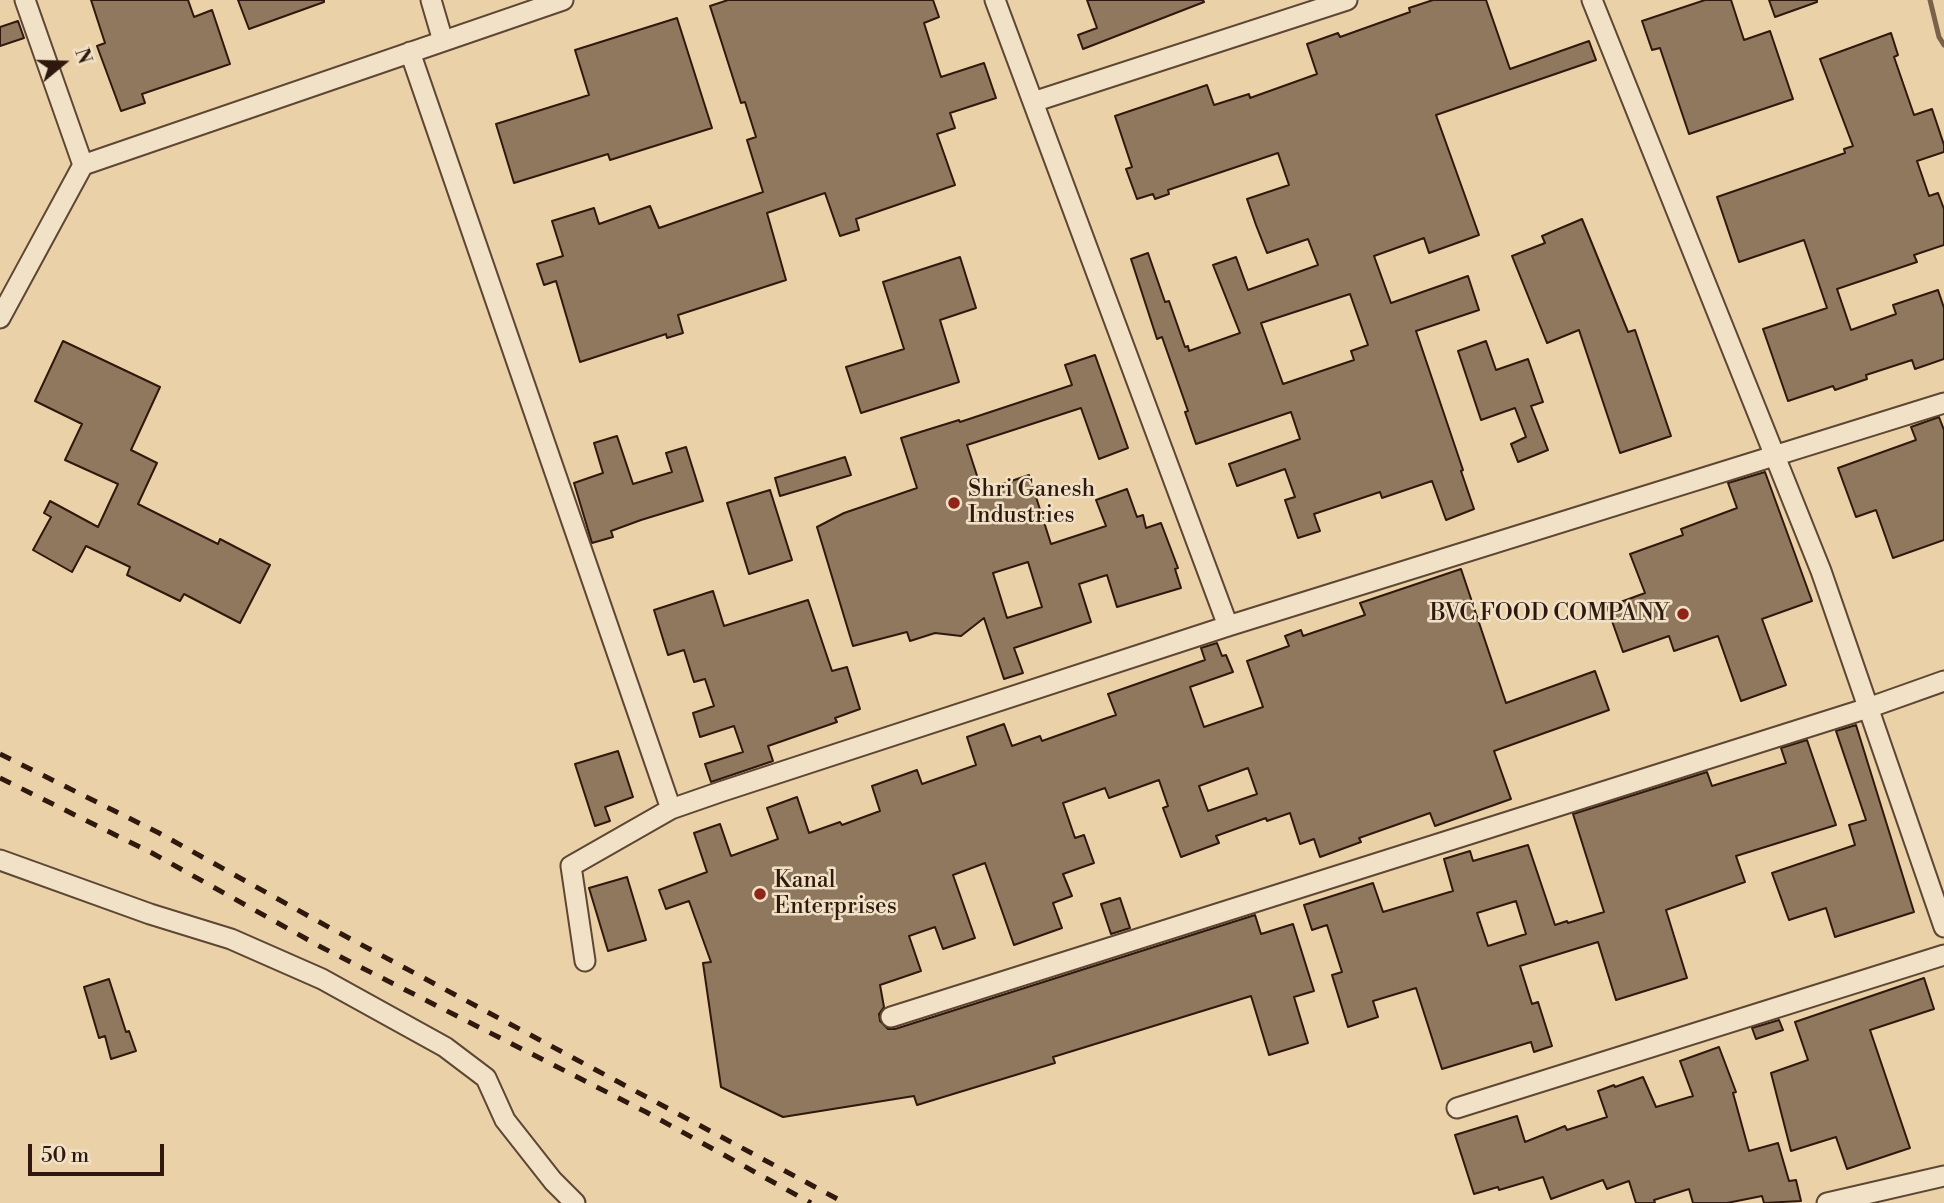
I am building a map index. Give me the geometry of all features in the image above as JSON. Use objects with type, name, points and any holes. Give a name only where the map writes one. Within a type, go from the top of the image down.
[{"type":"street","points":[[25,0],[83,165]]},
{"type":"street","points":[[431,0],[443,41]]},
{"type":"street","points":[[0,317],[83,165],[563,0]]},
{"type":"street","points":[[995,0],[1228,626]]},
{"type":"street","points":[[1033,102],[1347,0]]},
{"type":"street","points":[[1592,0],[1821,571],[1944,927]]},
{"type":"street","points":[[410,52],[671,809]]},
{"type":"street","points":[[585,961],[571,866],[671,809],[1228,626],[1944,403]]},
{"type":"street","points":[[891,1017],[1868,708],[1944,681]]},
{"type":"street","points":[[0,860],[150,914],[231,939],[322,979],[445,1047],[486,1078],[505,1120],[575,1203]]},
{"type":"street","points":[[1457,1108],[1944,955]]},
{"type":"street","points":[[1827,1203],[1944,1175]]},
{"type":"building","points":[[91,0],[188,0],[194,17],[212,10],[230,64],[142,94],[145,103],[121,111],[97,46],[105,43]]},
{"type":"building","points":[[238,0],[324,0],[324,2],[249,29]]},
{"type":"building","points":[[728,0],[933,0],[939,17],[924,23],[941,77],[984,63],[996,98],[950,113],[955,128],[937,134],[955,185],[856,219],[859,230],[840,236],[825,193],[767,213],[786,280],[678,315],[683,333],[667,338],[666,334],[580,362],[556,281],[544,285],[537,264],[563,256],[552,221],[594,208],[599,224],[650,206],[659,228],[763,192],[747,140],[756,137],[745,102],[741,103],[710,6]]},
{"type":"building","points":[[1087,0],[1204,2],[1083,49],[1078,35],[1097,28]]},
{"type":"building","points":[[1433,0],[1486,0],[1510,69],[1589,41],[1596,60],[1436,115],[1479,235],[1429,253],[1424,238],[1374,256],[1391,303],[1468,276],[1479,310],[1416,331],[1474,509],[1446,520],[1432,481],[1382,498],[1380,492],[1314,514],[1320,531],[1298,538],[1285,500],[1295,497],[1285,469],[1237,486],[1229,464],[1300,439],[1291,412],[1196,444],[1185,412],[1188,411],[1162,337],[1157,339],[1131,259],[1148,253],[1165,302],[1169,301],[1185,347],[1188,346],[1189,351],[1240,333],[1213,265],[1236,257],[1248,290],[1318,265],[1308,239],[1267,253],[1256,225],[1247,199],[1289,185],[1278,153],[1168,190],[1169,194],[1155,199],[1153,194],[1137,199],[1126,169],[1132,167],[1115,116],[1207,85],[1214,105],[1249,94],[1250,98],[1317,74],[1307,44],[1338,33],[1340,37],[1410,12],[1409,8]],"holes":[[[1350,294],[1368,345],[1351,351],[1354,360],[1283,384],[1261,323]]]},
{"type":"building","points":[[1705,0],[1731,0],[1744,40],[1770,31],[1793,99],[1689,134],[1660,48],[1652,50],[1642,21]]},
{"type":"building","points":[[1769,0],[1817,0],[1817,2],[1775,17]]},
{"type":"building","points":[[677,18],[712,128],[610,160],[608,154],[514,183],[496,124],[589,95],[575,50]]},
{"type":"building","points":[[18,21],[24,38],[0,46],[0,27]]},
{"type":"building","points":[[1891,33],[1898,55],[1894,57],[1914,115],[1932,109],[1944,145],[1944,152],[1917,161],[1929,196],[1938,193],[1944,209],[1944,245],[1914,255],[1917,262],[1837,289],[1851,330],[1896,314],[1893,305],[1938,290],[1944,308],[1944,359],[1915,369],[1912,360],[1866,375],[1867,379],[1835,390],[1833,386],[1788,401],[1763,329],[1827,308],[1804,240],[1739,262],[1717,197],[1845,153],[1844,149],[1853,146],[1820,59]]},
{"type":"building","points":[[1582,219],[1628,332],[1635,330],[1671,436],[1620,453],[1579,330],[1547,343],[1512,256],[1545,243],[1542,236]]},
{"type":"building","points":[[960,257],[976,308],[940,320],[959,382],[861,413],[846,367],[904,349],[883,282]]},
{"type":"building","points":[[63,341],[160,387],[131,450],[157,463],[138,504],[218,544],[220,539],[270,565],[240,623],[184,594],[180,601],[127,575],[130,567],[86,546],[72,572],[33,550],[51,517],[44,513],[50,501],[98,527],[118,484],[65,460],[82,424],[35,401]]},
{"type":"building","points":[[1486,341],[1496,370],[1528,359],[1543,402],[1531,406],[1548,450],[1518,462],[1511,444],[1526,437],[1515,408],[1481,420],[1458,351]]},
{"type":"building","points":[[1095,355],[1128,448],[1099,459],[1081,408],[967,445],[982,491],[1029,475],[1051,544],[1106,526],[1096,500],[1127,489],[1137,517],[1143,515],[1146,528],[1161,523],[1178,568],[1175,569],[1181,588],[1117,607],[1107,575],[1079,584],[1091,622],[1014,648],[1023,673],[1004,679],[984,618],[961,636],[935,633],[910,641],[907,632],[853,646],[817,527],[844,513],[917,488],[901,438],[959,420],[960,422],[1072,385],[1065,365]],"holes":[[[1028,562],[1042,607],[1007,618],[993,573]]]},
{"type":"building","points":[[1939,417],[1944,430],[1944,540],[1893,558],[1876,510],[1856,517],[1838,468],[1916,440],[1911,427]]},
{"type":"building","points":[[617,436],[633,484],[672,472],[666,453],[686,447],[703,501],[611,531],[613,537],[592,543],[574,483],[603,473],[594,443]]},
{"type":"building","points":[[845,457],[851,475],[780,496],[775,478]]},
{"type":"building","points":[[1765,472],[1812,601],[1762,619],[1786,685],[1741,701],[1718,636],[1674,651],[1669,636],[1623,652],[1607,607],[1645,593],[1630,554],[1683,535],[1681,529],[1737,508],[1728,483]]},
{"type":"building","points":[[770,490],[792,560],[749,574],[727,503]]},
{"type":"building","points":[[1461,569],[1506,703],[1595,671],[1609,710],[1494,751],[1511,799],[1435,826],[1430,813],[1359,838],[1361,842],[1320,857],[1314,839],[1300,844],[1290,813],[1267,821],[1266,818],[1216,836],[1219,843],[1181,857],[1163,808],[1168,806],[1159,780],[1109,798],[1105,788],[1063,803],[1075,838],[1084,835],[1094,863],[1063,874],[1072,896],[1053,903],[1062,928],[1014,945],[985,863],[953,875],[975,938],[943,949],[935,927],[909,936],[921,971],[880,985],[884,1007],[879,1014],[880,1021],[888,1029],[895,1029],[1255,915],[1261,934],[1293,924],[1314,991],[1294,997],[1308,1043],[1269,1055],[1251,996],[1053,1057],[1055,1063],[917,1105],[914,1096],[783,1117],[721,1087],[703,963],[711,962],[689,901],[666,909],[659,890],[707,872],[694,833],[720,824],[731,856],[778,839],[767,808],[797,797],[809,833],[840,822],[842,825],[880,811],[872,786],[917,770],[922,784],[976,765],[967,737],[1004,724],[1012,746],[1040,736],[1042,741],[1116,715],[1108,694],[1205,660],[1201,648],[1217,643],[1233,672],[1190,687],[1204,727],[1263,707],[1247,661],[1289,646],[1285,636],[1301,630],[1303,636],[1365,615],[1360,603]],"holes":[[[1248,768],[1257,794],[1208,811],[1199,786]]]},
{"type":"building","points":[[713,591],[724,626],[808,600],[832,671],[847,667],[860,709],[835,718],[837,722],[768,746],[773,761],[711,782],[705,764],[743,752],[734,726],[700,737],[693,713],[714,706],[705,679],[694,682],[684,650],[668,655],[654,610]]},
{"type":"building","points":[[1856,725],[1914,912],[1835,937],[1826,908],[1789,920],[1772,873],[1855,845],[1849,825],[1866,820],[1836,731]]},
{"type":"building","points":[[1807,740],[1836,825],[1736,856],[1745,882],[1666,910],[1687,978],[1616,1000],[1598,942],[1520,966],[1532,1004],[1538,1002],[1552,1046],[1534,1052],[1531,1042],[1442,1069],[1416,988],[1373,1001],[1378,1017],[1348,1027],[1332,975],[1342,972],[1327,925],[1312,930],[1304,905],[1373,883],[1383,912],[1453,891],[1444,859],[1470,851],[1473,861],[1528,845],[1555,925],[1604,912],[1573,814],[1707,772],[1712,786],[1786,763],[1781,748]],"holes":[[[1516,901],[1526,934],[1488,946],[1477,913]]]},
{"type":"building","points":[[618,751],[633,797],[605,807],[610,821],[595,826],[575,764]]},
{"type":"building","points":[[627,877],[646,940],[608,951],[589,888]]},
{"type":"building","points":[[1120,898],[1130,928],[1111,934],[1101,904]]},
{"type":"building","points":[[1924,978],[1934,1009],[1870,1030],[1910,1148],[1847,1169],[1836,1137],[1791,1151],[1771,1073],[1808,1060],[1795,1022]]},
{"type":"building","points":[[109,979],[126,1032],[129,1031],[136,1051],[111,1059],[105,1036],[99,1038],[84,987]]},
{"type":"building","points":[[1779,1020],[1783,1030],[1756,1039],[1752,1028]]},
{"type":"building","points":[[1719,1047],[1736,1092],[1733,1093],[1749,1151],[1778,1143],[1789,1181],[1796,1180],[1801,1201],[1764,1203],[1762,1196],[1727,1203],[1693,1203],[1689,1189],[1654,1200],[1655,1203],[1636,1203],[1629,1181],[1607,1189],[1603,1180],[1551,1199],[1543,1177],[1474,1194],[1455,1135],[1517,1116],[1525,1142],[1565,1126],[1567,1130],[1607,1117],[1598,1091],[1643,1077],[1656,1107],[1693,1096],[1680,1061]]},
{"type":"waterway","points":[[1930,0],[1939,37],[1944,45]]},
{"type":"railway","points":[[0,754],[159,833],[332,929],[845,1203]]},
{"type":"railway","points":[[0,778],[152,853],[321,947],[646,1112],[811,1203]]},
{"type":"place","name":"Shri Ganesh Industries","points":[[954,503]]},
{"type":"place","name":"BVC FOOD COMPANY","points":[[1683,614]]},
{"type":"place","name":"Kanal Enterprises","points":[[760,894]]}]
